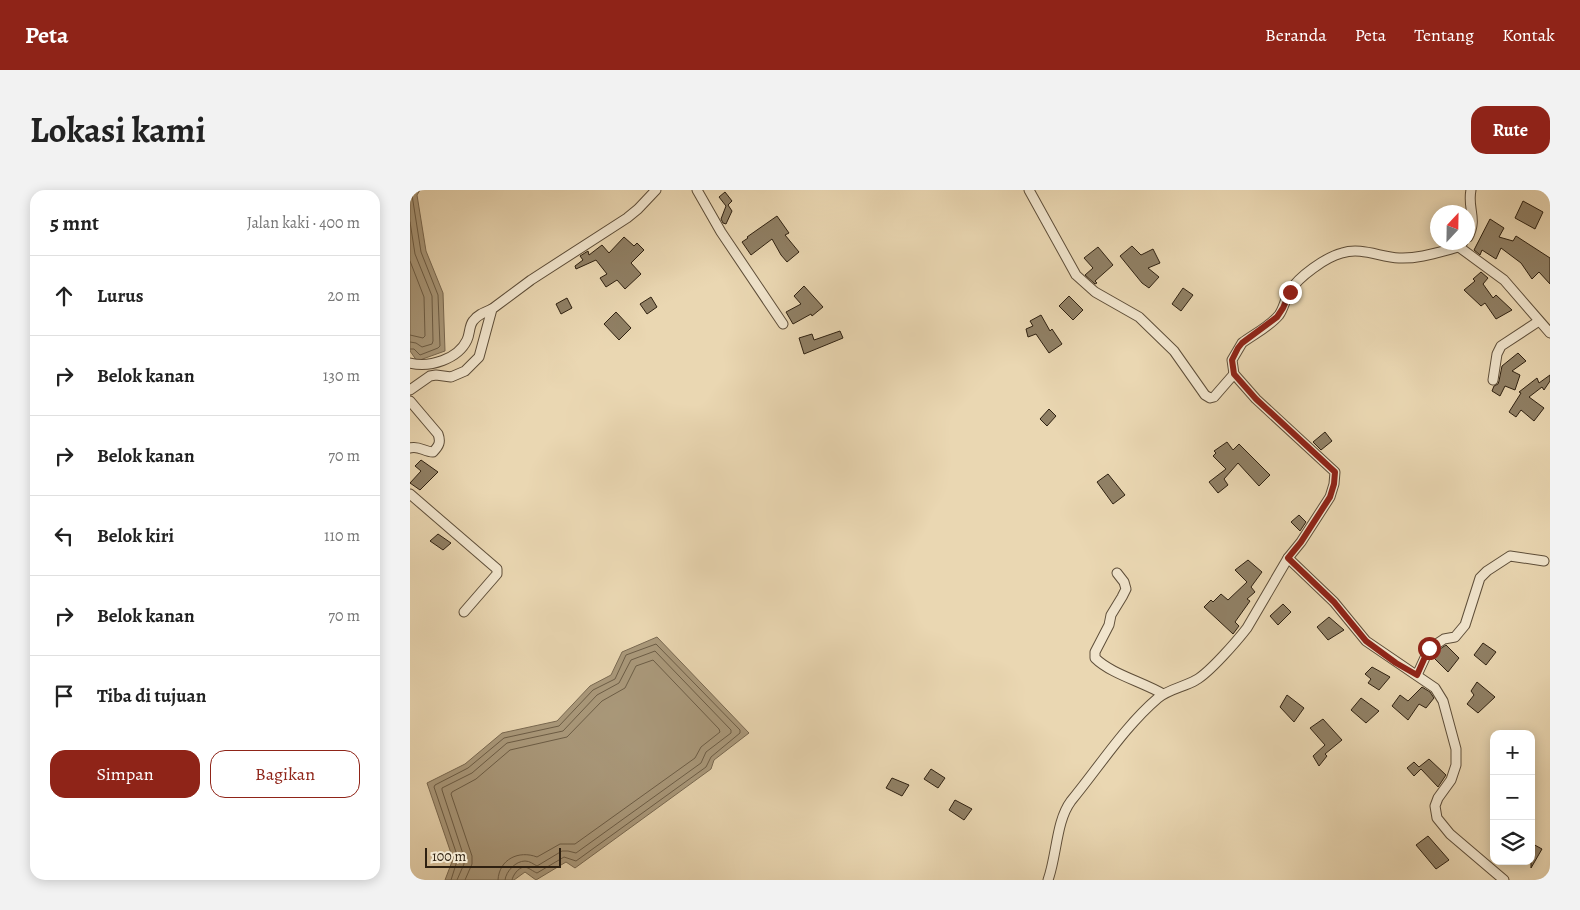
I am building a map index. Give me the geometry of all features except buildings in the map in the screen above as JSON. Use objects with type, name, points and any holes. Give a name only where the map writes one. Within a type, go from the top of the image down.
[{"type":"street","points":[[410,363],[418,365],[434,363],[459,351],[466,341],[473,320],[479,315],[492,309],[531,280],[627,218],[656,190]]},
{"type":"street","points":[[697,190],[721,232],[783,324]]},
{"type":"street","points":[[1029,190],[1076,275],[1095,292],[1139,317],[1174,351],[1205,395],[1210,398],[1214,396],[1234,374]]},
{"type":"street","points":[[1470,205],[1471,190]]},
{"type":"street","points":[[1048,880],[1062,817],[1066,808],[1123,735],[1151,704],[1163,694],[1196,680],[1203,675],[1241,637],[1288,558],[1301,542],[1330,497],[1335,472],[1256,399],[1234,374],[1232,360],[1242,343],[1277,317],[1296,283],[1325,261],[1341,253],[1348,251],[1369,252],[1397,258],[1415,258],[1443,250]]},
{"type":"street","points":[[1467,250],[1504,280],[1550,333]]},
{"type":"street","points":[[410,390],[430,376],[457,376],[472,365],[479,357],[492,309]]},
{"type":"street","points":[[1493,380],[1497,354],[1501,346],[1539,321]]},
{"type":"street","points":[[410,401],[438,434],[440,444],[432,452],[418,447],[410,448]]},
{"type":"street","points":[[410,494],[497,569],[497,574],[464,612]]},
{"type":"street","points":[[1417,675],[1429,648],[1444,639],[1455,637],[1466,625],[1480,578],[1487,571],[1510,556],[1544,561]]},
{"type":"street","points":[[1288,558],[1334,602],[1366,641],[1435,688],[1443,701],[1456,749],[1456,765],[1451,780],[1438,798],[1435,806],[1438,818],[1450,834],[1504,880]]},
{"type":"street","points":[[1117,573],[1126,588],[1111,615],[1107,629],[1095,652],[1095,658],[1111,669],[1163,694]]},
{"type":"water","points":[[410,190],[420,190],[417,195],[426,251],[443,293],[445,351],[417,361],[410,351]]},
{"type":"water","points":[[657,637],[749,733],[714,760],[711,769],[575,868],[566,862],[536,880],[525,872],[514,880],[445,880],[453,859],[427,783],[465,764],[502,733],[557,721],[590,686],[611,675],[622,652]]},
{"type":"route","points":[[1290,292],[1277,317],[1242,343],[1232,360],[1234,374],[1256,399],[1335,472],[1330,497],[1301,542],[1288,558],[1334,602],[1366,641],[1396,663],[1417,675],[1429,648]]}]
